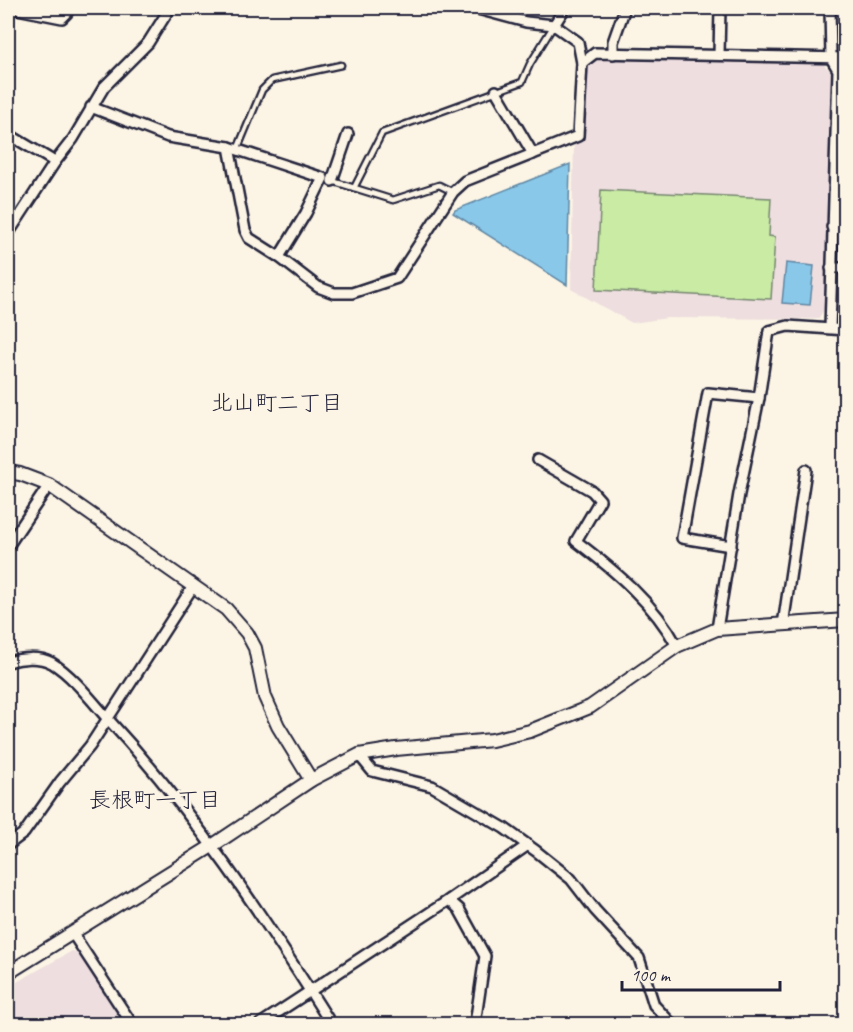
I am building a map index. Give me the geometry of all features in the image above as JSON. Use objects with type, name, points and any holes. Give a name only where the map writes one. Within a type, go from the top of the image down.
[{"type":"street","points":[[12,8],[62,18],[68,13],[69,8]]},
{"type":"street","points":[[8,234],[55,162],[73,139],[104,87],[148,44],[170,8]]},
{"type":"street","points":[[233,149],[245,230],[249,238],[279,256],[318,287],[334,293],[352,293],[397,278],[453,192],[465,181],[578,136],[582,63],[578,42],[554,25],[526,22],[474,8]]},
{"type":"street","points":[[554,25],[565,8]]},
{"type":"street","points":[[614,54],[613,42],[625,8]]},
{"type":"street","points":[[719,55],[720,8]]},
{"type":"street","points":[[830,8],[831,58],[838,70],[841,114],[835,164],[830,328]]},
{"type":"street","points":[[582,63],[595,53],[846,58]]},
{"type":"street","points":[[496,92],[533,154]]},
{"type":"street","points":[[91,107],[168,137],[233,149],[327,180]]},
{"type":"street","points":[[8,134],[55,162]]},
{"type":"street","points":[[279,256],[327,180],[348,134]]},
{"type":"street","points":[[835,164],[846,164]]},
{"type":"street","points":[[832,227],[846,230]]},
{"type":"street","points":[[831,268],[846,268]]},
{"type":"street","points":[[717,629],[769,331],[788,326],[846,330]]},
{"type":"street","points":[[730,546],[682,538],[708,393],[759,398]]},
{"type":"street","points":[[538,460],[592,491],[600,500],[576,541],[605,564],[658,615],[677,646]]},
{"type":"street","points":[[783,625],[806,470]]},
{"type":"street","points":[[8,472],[49,485],[226,609],[247,633],[255,648],[265,697],[278,726],[311,780]]},
{"type":"street","points":[[8,546],[49,485]]},
{"type":"street","points":[[8,845],[24,833],[60,782],[90,746],[194,585]]},
{"type":"street","points":[[8,974],[212,846],[311,780],[359,755],[396,749],[492,740],[530,731],[597,703],[677,646],[717,629],[846,620]]},
{"type":"street","points":[[8,662],[35,658],[51,663],[66,675],[128,741],[212,846],[330,1024]]},
{"type":"street","points":[[359,755],[372,771],[432,786],[504,828],[571,879],[595,910],[639,958],[654,1005],[664,1021],[672,1024]]},
{"type":"street","points":[[260,1024],[311,993],[528,845]]},
{"type":"street","points":[[449,900],[459,909],[486,956],[475,1024]]},
{"type":"street","points":[[73,934],[132,1024]]},
{"type":"lane","points":[[354,188],[382,132],[522,82],[530,64],[554,25]]},
{"type":"lane","points":[[233,149],[262,90],[272,80],[341,65]]},
{"type":"lane","points":[[327,180],[393,200],[439,185],[453,192]]},
{"type":"shaded area","points":[[596,59],[818,60],[833,73],[826,225],[825,308],[818,319],[667,318],[632,323],[571,289],[574,143],[583,139],[585,68]]},
{"type":"shaded area","points":[[72,951],[79,953],[126,1024],[8,1024],[8,987]]},
{"type":"green space","points":[[601,190],[771,198],[769,236],[775,237],[771,299],[596,290]]},
{"type":"water","points":[[570,164],[567,285],[453,213],[455,210]]},
{"type":"water","points":[[786,263],[814,266],[810,305],[782,303]]},
{"type":"district","name":"北山町二丁目","points":[[277,403]]},
{"type":"district","name":"長根町一丁目","points":[[155,800]]}]
